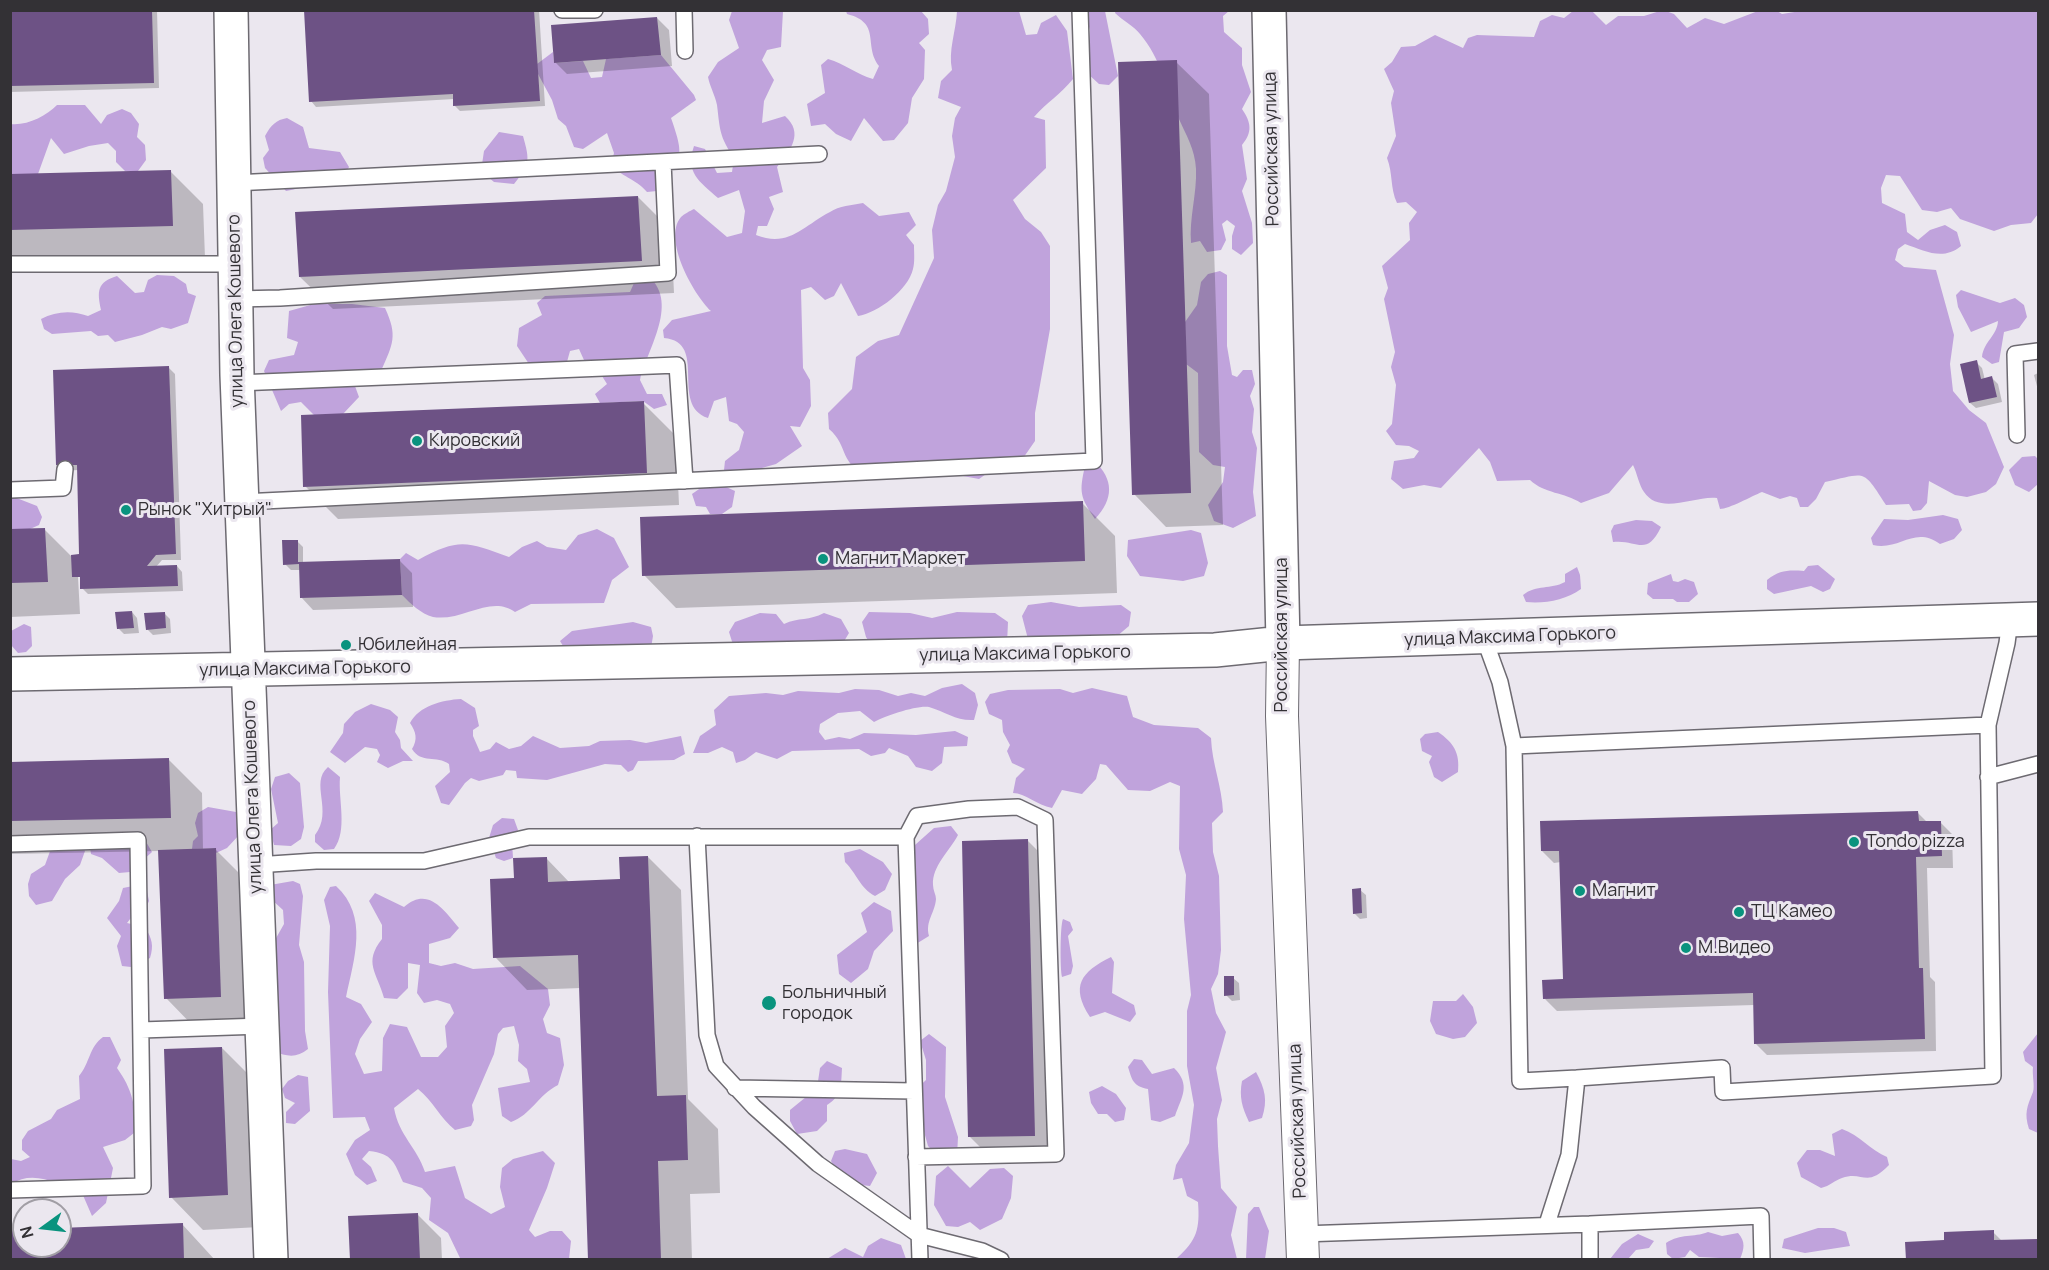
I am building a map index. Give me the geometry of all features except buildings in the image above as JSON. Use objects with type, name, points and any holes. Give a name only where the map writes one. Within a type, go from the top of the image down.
[{"type":"main road","name":"улица Олега Кошевого","points":[[231,10],[237,383],[272,1260]]},
{"type":"main road","name":"Российская улица","points":[[1269,10],[1283,643]]},
{"type":"main road","name":"улица Максима Горького","points":[[10,674],[1215,650],[1283,643],[2024,620]]},
{"type":"street","name":"Российская улица","points":[[1283,643],[1281,716],[1303,1247]]},
{"type":"lane","points":[[562,10],[595,10]]},
{"type":"lane","points":[[684,10],[685,51]]},
{"type":"lane","points":[[242,502],[1094,461],[1080,10]]},
{"type":"lane","points":[[234,183],[819,154]]},
{"type":"lane","points":[[236,298],[280,298],[668,273],[663,162]]},
{"type":"lane","points":[[10,264],[235,264]]},
{"type":"lane","points":[[2017,435],[2015,354],[2038,351]]},
{"type":"lane","points":[[237,383],[677,365],[685,481]]},
{"type":"lane","points":[[10,489],[63,488],[65,469]]},
{"type":"lane","points":[[1484,638],[1500,682],[1514,746],[1520,1081],[1722,1068],[1724,1092],[1993,1076],[1988,725],[2007,643],[2024,620]]},
{"type":"lane","points":[[1514,746],[1988,725]]},
{"type":"lane","points":[[1989,777],[2038,764]]},
{"type":"lane","points":[[916,1157],[1056,1154],[1045,820],[1018,807],[969,809],[917,816],[906,837],[916,1157],[920,1260]]},
{"type":"lane","points":[[697,836],[707,1035],[716,1066],[735,1088],[818,1164],[919,1235],[982,1251],[1002,1260]]},
{"type":"lane","points":[[256,866],[316,861],[424,861],[529,837],[906,837]]},
{"type":"lane","points":[[10,844],[138,840],[143,1186],[10,1190]]},
{"type":"lane","points":[[141,1030],[262,1026]]},
{"type":"lane","points":[[1546,1224],[1569,1155],[1577,1078]]},
{"type":"lane","points":[[735,1088],[914,1091]]},
{"type":"lane","points":[[1303,1247],[1546,1224],[1761,1216],[1762,1260]]},
{"type":"lane","points":[[1590,1224],[1590,1260]]},
{"type":"shaded area","points":[[1116,10],[1229,11],[1223,16],[1224,32],[1242,48],[1242,65],[1251,92],[1242,109],[1250,127],[1248,136],[1242,145],[1247,179],[1242,191],[1252,223],[1253,243],[1241,255],[1232,249],[1235,226],[1227,220],[1222,224],[1226,240],[1221,250],[1207,252],[1200,241],[1191,243],[1196,178],[1192,149],[1153,53],[1138,31],[1115,13]]},
{"type":"shaded area","points":[[1663,10],[1674,14],[1687,28],[1705,18],[1724,24],[1758,11],[1777,11],[1782,14],[1807,10],[2038,11],[2038,214],[2031,223],[2011,225],[1994,231],[1960,219],[1951,208],[1937,212],[1922,210],[1900,176],[1886,175],[1881,188],[1882,203],[1905,214],[1907,232],[1918,240],[1930,230],[1945,225],[1957,232],[1961,246],[1954,251],[1941,254],[1927,252],[1905,244],[1898,249],[1895,260],[1904,267],[1936,270],[1954,335],[1950,364],[1953,391],[1969,410],[1986,423],[2004,467],[1996,484],[1986,492],[1967,497],[1955,495],[1929,481],[1927,503],[1921,510],[1913,511],[1909,504],[1886,505],[1867,479],[1856,476],[1825,482],[1816,499],[1808,507],[1800,507],[1797,498],[1790,496],[1780,499],[1762,492],[1735,505],[1720,509],[1717,498],[1669,504],[1651,499],[1642,489],[1633,465],[1609,493],[1581,503],[1542,488],[1530,480],[1497,481],[1490,462],[1479,448],[1441,488],[1424,485],[1403,489],[1391,479],[1394,461],[1414,458],[1419,451],[1409,446],[1396,445],[1386,431],[1392,424],[1396,385],[1391,367],[1395,352],[1384,299],[1388,288],[1382,266],[1410,240],[1409,223],[1417,212],[1406,202],[1397,203],[1393,192],[1387,158],[1396,136],[1391,103],[1394,91],[1384,69],[1392,62],[1401,47],[1415,46],[1435,35],[1463,48],[1468,38],[1477,35],[1534,37],[1540,21],[1552,15],[1564,18],[1573,11],[1592,11],[1606,25],[1618,16],[1644,16]]},
{"type":"shaded area","points":[[732,11],[783,11],[781,47],[767,50],[762,60],[774,80],[764,101],[762,123],[785,116],[791,122],[795,135],[791,148],[777,167],[783,192],[769,197],[774,209],[767,226],[758,226],[756,235],[778,239],[787,237],[834,210],[863,203],[879,216],[909,212],[916,225],[906,235],[914,245],[914,263],[910,277],[899,292],[883,305],[858,316],[841,283],[834,296],[825,300],[811,287],[801,290],[803,368],[810,380],[811,406],[800,427],[790,426],[802,446],[776,464],[723,479],[725,461],[739,450],[744,432],[737,424],[729,421],[726,397],[714,401],[708,418],[697,411],[691,401],[684,350],[677,342],[664,338],[663,330],[672,320],[711,311],[696,293],[682,266],[675,239],[676,227],[681,217],[694,209],[727,237],[742,233],[745,211],[739,190],[718,198],[696,176],[691,163],[694,146],[705,149],[717,173],[732,172],[734,158],[721,132],[717,105],[708,77],[718,62],[739,48],[729,20]]},
{"type":"shaded area","points":[[846,11],[921,11],[928,19],[929,34],[919,43],[925,50],[924,79],[912,98],[908,123],[894,140],[883,141],[864,118],[851,141],[836,134],[825,124],[811,126],[807,104],[825,93],[821,65],[828,59],[873,79],[879,66],[874,58],[865,23],[847,14]]},
{"type":"shaded area","points":[[957,11],[1019,11],[1026,35],[1037,34],[1041,23],[1056,15],[1067,31],[1073,79],[1034,117],[1045,120],[1046,168],[1013,200],[1025,219],[1041,232],[1050,246],[1050,329],[1035,413],[1035,441],[1019,464],[989,472],[979,479],[963,476],[953,468],[886,471],[873,479],[849,461],[840,442],[829,429],[828,413],[852,389],[856,357],[878,341],[899,335],[934,258],[932,230],[955,157],[952,136],[955,118],[961,107],[938,98],[941,81],[952,70],[952,48]]},
{"type":"shaded area","points":[[1084,11],[1105,11],[1118,76],[1109,85],[1099,84],[1087,73],[1090,30]]},
{"type":"shaded area","points":[[553,52],[554,63],[583,61],[591,78],[602,77],[606,59],[661,55],[694,95],[696,100],[671,118],[679,145],[678,159],[657,191],[647,192],[611,164],[614,153],[607,133],[583,149],[574,147],[566,126],[558,119],[552,100],[538,74],[537,64]]},
{"type":"shaded area","points":[[57,105],[85,105],[101,124],[107,115],[122,109],[131,113],[139,124],[137,137],[145,145],[146,160],[138,171],[125,171],[116,162],[116,151],[108,143],[64,154],[51,138],[38,174],[11,174],[10,124],[36,119]]},
{"type":"shaded area","points":[[287,118],[303,127],[309,148],[340,152],[349,167],[344,177],[286,191],[265,168],[263,158],[269,150],[265,136],[267,132],[277,122]]},
{"type":"shaded area","points":[[499,132],[523,136],[527,162],[514,184],[494,182],[481,171],[484,151]]},
{"type":"shaded area","points":[[1220,271],[1227,275],[1227,346],[1232,375],[1237,377],[1243,370],[1252,370],[1255,384],[1250,396],[1254,409],[1252,432],[1257,448],[1253,492],[1256,516],[1233,528],[1214,521],[1208,505],[1223,482],[1225,467],[1213,465],[1199,452],[1198,373],[1186,364],[1185,322],[1197,305],[1201,282],[1208,274]]},
{"type":"shaded area","points":[[646,274],[656,285],[661,297],[662,311],[655,339],[640,380],[647,394],[662,394],[667,405],[654,409],[643,401],[600,403],[595,394],[607,384],[597,368],[588,369],[579,349],[570,351],[565,369],[529,364],[517,346],[519,328],[542,315],[537,303],[545,296],[630,292],[634,283]]},
{"type":"shaded area","points":[[157,275],[174,276],[186,284],[188,293],[196,296],[188,323],[171,329],[162,327],[115,342],[108,335],[98,336],[91,331],[52,334],[44,329],[41,319],[52,314],[70,312],[88,316],[101,310],[100,288],[110,278],[117,276],[135,293],[144,292],[148,280]]},
{"type":"shaded area","points":[[1961,290],[2000,303],[2015,298],[2024,305],[2027,317],[2019,328],[2004,332],[1999,362],[1992,364],[1982,357],[1998,321],[1971,332],[1958,307],[1956,295]]},
{"type":"shaded area","points":[[314,304],[352,304],[385,308],[392,326],[391,347],[381,371],[352,378],[359,397],[343,414],[314,415],[301,402],[289,404],[281,411],[264,371],[269,360],[294,355],[298,342],[287,338],[289,311]]},
{"type":"shaded area","points":[[2035,456],[2038,459],[2038,484],[2029,492],[2015,485],[2009,470],[2022,457]]},
{"type":"shaded area","points":[[1094,461],[1105,475],[1109,489],[1106,504],[1095,519],[1082,494],[1085,466]]},
{"type":"shaded area","points":[[724,486],[735,491],[732,507],[722,514],[710,514],[706,507],[696,506],[692,494],[702,487]]},
{"type":"shaded area","points":[[10,490],[14,497],[37,506],[42,517],[39,525],[30,529],[11,529]]},
{"type":"shaded area","points":[[1943,515],[1958,519],[1962,530],[1954,539],[1940,544],[1922,537],[1891,545],[1873,545],[1871,538],[1884,519],[1908,520]]},
{"type":"shaded area","points":[[1636,520],[1652,521],[1661,527],[1651,542],[1640,545],[1613,542],[1611,531],[1614,525]]},
{"type":"shaded area","points":[[597,529],[614,538],[629,567],[612,580],[604,603],[531,604],[515,612],[506,607],[496,606],[455,616],[433,617],[416,608],[402,595],[400,559],[406,553],[418,560],[444,548],[464,544],[509,557],[522,547],[537,541],[547,547],[566,550],[578,535]]},
{"type":"shaded area","points":[[1191,530],[1201,533],[1208,563],[1204,576],[1183,581],[1140,576],[1127,556],[1128,540]]},
{"type":"shaded area","points":[[1818,565],[1835,579],[1830,589],[1823,592],[1811,586],[1774,594],[1767,589],[1767,580],[1780,572],[1804,571],[1808,566]]},
{"type":"shaded area","points":[[1577,567],[1581,589],[1555,600],[1526,602],[1523,595],[1533,589],[1565,582],[1565,574]]},
{"type":"shaded area","points":[[1671,574],[1673,581],[1678,582],[1685,579],[1694,582],[1698,594],[1689,602],[1677,602],[1673,599],[1653,599],[1647,594],[1648,583]]},
{"type":"shaded area","points":[[1051,602],[1079,607],[1121,605],[1131,612],[1129,626],[1116,637],[1029,643],[1022,616],[1028,605]]},
{"type":"shaded area","points":[[869,612],[910,613],[932,618],[957,612],[995,613],[1008,622],[1007,644],[875,651],[866,637],[862,622]]},
{"type":"shaded area","points":[[760,613],[776,614],[784,624],[824,613],[841,619],[849,633],[843,643],[735,651],[729,632],[735,622]]},
{"type":"shaded area","points":[[633,622],[651,627],[653,636],[651,648],[568,654],[560,641],[572,631]]},
{"type":"shaded area","points":[[24,624],[31,627],[32,646],[26,652],[18,653],[11,645],[11,631]]},
{"type":"shaded area","points":[[962,684],[975,693],[978,705],[974,720],[962,719],[924,707],[901,712],[874,722],[860,711],[838,713],[820,724],[819,732],[825,740],[839,737],[850,739],[864,733],[916,735],[955,731],[968,737],[967,746],[944,747],[942,763],[932,771],[916,767],[908,756],[889,748],[885,753],[871,756],[859,749],[792,751],[777,759],[756,752],[736,763],[733,752],[722,747],[708,753],[693,753],[700,736],[716,725],[714,710],[729,696],[766,693],[783,695],[798,691],[839,693],[855,689],[879,690],[898,696],[911,693],[925,696],[942,688]]},
{"type":"shaded area","points":[[1092,688],[1127,696],[1133,717],[1154,725],[1198,728],[1211,738],[1223,812],[1212,823],[1213,852],[1219,876],[1221,950],[1218,974],[1211,989],[1216,1013],[1226,1032],[1216,1068],[1222,1100],[1217,1119],[1218,1146],[1221,1188],[1237,1207],[1231,1235],[1237,1259],[1177,1258],[1189,1245],[1198,1227],[1198,1202],[1187,1196],[1182,1178],[1173,1180],[1176,1165],[1189,1143],[1194,1105],[1187,1066],[1187,1011],[1191,995],[1184,919],[1186,875],[1179,849],[1180,786],[1170,782],[1150,791],[1128,790],[1106,765],[1100,764],[1096,779],[1082,794],[1062,790],[1052,808],[1013,793],[1016,778],[1025,769],[1012,763],[1007,751],[1010,745],[1003,732],[1002,720],[989,714],[985,702],[990,694],[1008,690],[1060,689],[1073,693]]},
{"type":"shaded area","points":[[461,699],[475,708],[479,726],[473,730],[473,736],[480,752],[490,749],[496,742],[509,749],[521,746],[533,736],[560,748],[589,746],[600,741],[630,740],[646,743],[681,736],[685,754],[674,760],[638,761],[633,770],[628,772],[621,765],[605,764],[547,780],[517,778],[516,771],[506,770],[503,775],[479,781],[471,778],[449,805],[441,803],[435,786],[450,772],[449,764],[416,754],[412,749],[416,736],[410,723],[425,708]]},
{"type":"shaded area","points":[[371,704],[390,710],[398,717],[395,732],[400,740],[401,748],[413,761],[403,761],[388,768],[377,762],[380,755],[377,749],[365,747],[345,763],[330,752],[343,733],[344,724],[355,712]]},
{"type":"shaded area","points":[[1438,732],[1452,744],[1458,759],[1458,772],[1442,782],[1434,777],[1429,762],[1432,756],[1422,751],[1420,739],[1425,734]]},
{"type":"shaded area","points":[[328,767],[340,777],[342,824],[334,849],[324,850],[315,842],[315,835],[322,816],[321,781]]},
{"type":"shaded area","points":[[289,773],[300,783],[304,827],[301,839],[291,846],[274,845],[270,830],[278,823],[271,789],[275,777]]},
{"type":"shaded area","points":[[208,807],[236,812],[240,834],[227,848],[216,853],[215,848],[192,849],[193,841],[198,836],[195,823],[198,813]]},
{"type":"shaded area","points":[[502,818],[514,819],[518,830],[512,841],[513,858],[504,861],[496,858],[489,838],[493,825]]},
{"type":"shaded area","points":[[951,826],[958,835],[933,878],[936,899],[928,926],[929,936],[916,944],[906,853],[934,828]]},
{"type":"shaded area","points":[[145,840],[152,852],[130,872],[119,873],[102,858],[91,854],[89,842]]},
{"type":"shaded area","points":[[79,842],[85,851],[80,865],[65,879],[52,901],[36,905],[29,896],[28,884],[31,874],[45,865],[53,843]]},
{"type":"shaded area","points":[[860,849],[883,862],[892,874],[885,890],[875,896],[866,889],[845,862],[844,853]]},
{"type":"shaded area","points":[[293,881],[300,884],[303,896],[299,945],[304,962],[305,1031],[308,1049],[292,1056],[274,1051],[271,947],[284,924],[283,910],[271,899],[270,885]]},
{"type":"shaded area","points":[[133,886],[147,891],[149,901],[144,912],[134,914],[127,923],[145,927],[151,939],[152,949],[150,958],[131,967],[122,966],[117,946],[121,936],[107,918],[119,901],[123,888]]},
{"type":"shaded area","points":[[336,886],[353,911],[356,924],[355,953],[346,997],[361,1004],[372,1022],[360,1039],[355,1054],[364,1074],[382,1071],[383,1038],[390,1024],[407,1027],[421,1057],[438,1057],[447,1047],[445,1026],[454,1013],[450,1004],[437,1000],[424,1003],[417,993],[420,965],[408,963],[408,988],[397,999],[384,998],[372,961],[376,947],[382,939],[382,925],[369,901],[375,893],[404,907],[413,901],[428,900],[441,908],[459,928],[450,938],[429,944],[429,963],[441,966],[455,963],[473,969],[520,966],[548,989],[550,1005],[543,1019],[547,1033],[560,1038],[564,1065],[558,1085],[545,1094],[524,1115],[511,1122],[502,1116],[498,1088],[530,1082],[527,1069],[518,1061],[519,1045],[514,1026],[503,1028],[498,1034],[494,1054],[472,1105],[474,1120],[471,1126],[455,1130],[418,1089],[394,1108],[396,1118],[425,1172],[455,1166],[465,1198],[491,1214],[505,1207],[500,1187],[502,1168],[513,1159],[543,1151],[555,1163],[529,1230],[535,1237],[550,1231],[562,1231],[571,1241],[569,1259],[460,1258],[448,1233],[429,1220],[431,1198],[422,1188],[403,1182],[392,1160],[383,1154],[369,1151],[362,1159],[371,1167],[377,1181],[367,1185],[355,1175],[346,1154],[355,1140],[370,1130],[365,1117],[333,1118],[328,992],[330,926],[324,900],[330,887]]},
{"type":"shaded area","points":[[874,902],[891,911],[893,931],[874,951],[868,969],[851,983],[839,974],[837,955],[867,932],[861,913]]},
{"type":"shaded area","points":[[1063,919],[1070,922],[1073,930],[1068,936],[1073,966],[1071,974],[1062,977],[1061,929]]},
{"type":"shaded area","points":[[1111,957],[1114,962],[1112,993],[1134,1005],[1136,1014],[1130,1022],[1105,1012],[1090,1017],[1081,997],[1080,988],[1086,974]]},
{"type":"shaded area","points":[[1463,994],[1473,1007],[1477,1023],[1465,1037],[1453,1039],[1436,1034],[1430,1021],[1433,1001],[1456,1001]]},
{"type":"shaded area","points":[[2038,1033],[2038,1133],[2029,1129],[2027,1123],[2027,1110],[2034,1090],[2033,1067],[2025,1061],[2023,1052]]},
{"type":"shaded area","points":[[929,1034],[946,1047],[945,1097],[958,1137],[957,1156],[938,1157],[928,1146],[923,1128],[915,1123],[914,1091],[926,1080],[926,1060],[920,1041]]},
{"type":"shaded area","points":[[103,1037],[110,1037],[121,1060],[117,1068],[132,1099],[135,1124],[134,1133],[125,1140],[103,1147],[113,1168],[106,1203],[92,1216],[82,1193],[37,1178],[28,1178],[11,1184],[11,1159],[21,1161],[30,1157],[22,1150],[22,1140],[28,1131],[51,1119],[57,1110],[80,1099],[79,1076],[95,1045]]},
{"type":"shaded area","points":[[1134,1059],[1142,1060],[1152,1074],[1174,1068],[1179,1074],[1184,1085],[1175,1116],[1160,1122],[1151,1120],[1148,1089],[1134,1082],[1128,1067]]},
{"type":"shaded area","points":[[827,1061],[842,1068],[838,1094],[827,1105],[827,1121],[817,1131],[797,1134],[790,1121],[790,1110],[817,1088],[820,1068]]},
{"type":"shaded area","points":[[1256,1072],[1263,1089],[1265,1106],[1262,1118],[1249,1122],[1242,1102],[1241,1087],[1242,1081]]},
{"type":"shaded area","points":[[298,1075],[308,1077],[310,1111],[295,1124],[286,1123],[286,1112],[295,1103],[285,1098],[282,1089],[288,1081]]},
{"type":"shaded area","points":[[1102,1086],[1116,1094],[1126,1108],[1124,1120],[1115,1122],[1107,1114],[1098,1114],[1091,1103],[1089,1092]]},
{"type":"shaded area","points":[[1842,1129],[1887,1157],[1889,1165],[1870,1178],[1849,1176],[1821,1188],[1801,1177],[1797,1163],[1807,1150],[1820,1150],[1835,1156],[1832,1134]]},
{"type":"shaded area","points":[[845,1149],[867,1154],[877,1173],[870,1186],[844,1183],[831,1161],[835,1151]]},
{"type":"shaded area","points":[[948,1166],[970,1188],[990,1169],[1004,1168],[1013,1176],[1011,1198],[1002,1219],[980,1230],[970,1222],[958,1227],[946,1226],[934,1205],[936,1176]]},
{"type":"shaded area","points":[[1254,1207],[1259,1207],[1269,1231],[1265,1259],[1246,1259],[1248,1214]]},
{"type":"shaded area","points":[[1818,1228],[1834,1228],[1846,1232],[1850,1246],[1805,1253],[1782,1248],[1784,1239]]},
{"type":"shaded area","points":[[1708,1232],[1722,1236],[1738,1233],[1744,1246],[1740,1259],[1699,1257],[1690,1250],[1685,1257],[1673,1259],[1667,1254],[1666,1243],[1671,1240]]},
{"type":"shaded area","points":[[1638,1234],[1654,1241],[1649,1248],[1636,1250],[1628,1259],[1610,1259],[1622,1244]]},
{"type":"shaded area","points":[[881,1238],[901,1245],[906,1259],[827,1259],[845,1248],[863,1257],[868,1246]]},
{"type":"place","name":"Кировский","points":[[417,441]]},
{"type":"place","name":"Рынок \"Хитрый\"","points":[[126,510]]},
{"type":"place","name":"Магнит Маркет","points":[[823,559]]},
{"type":"place","name":"Юбилейная","points":[[346,645]]},
{"type":"place","name":"Tondo pizza","points":[[1854,842]]},
{"type":"place","name":"Магнит","points":[[1580,891]]},
{"type":"place","name":"ТЦ Камео","points":[[1739,912]]},
{"type":"place","name":"М.Видео","points":[[1686,948]]},
{"type":"place","name":"Больничный городок","points":[[769,1003]]}]
